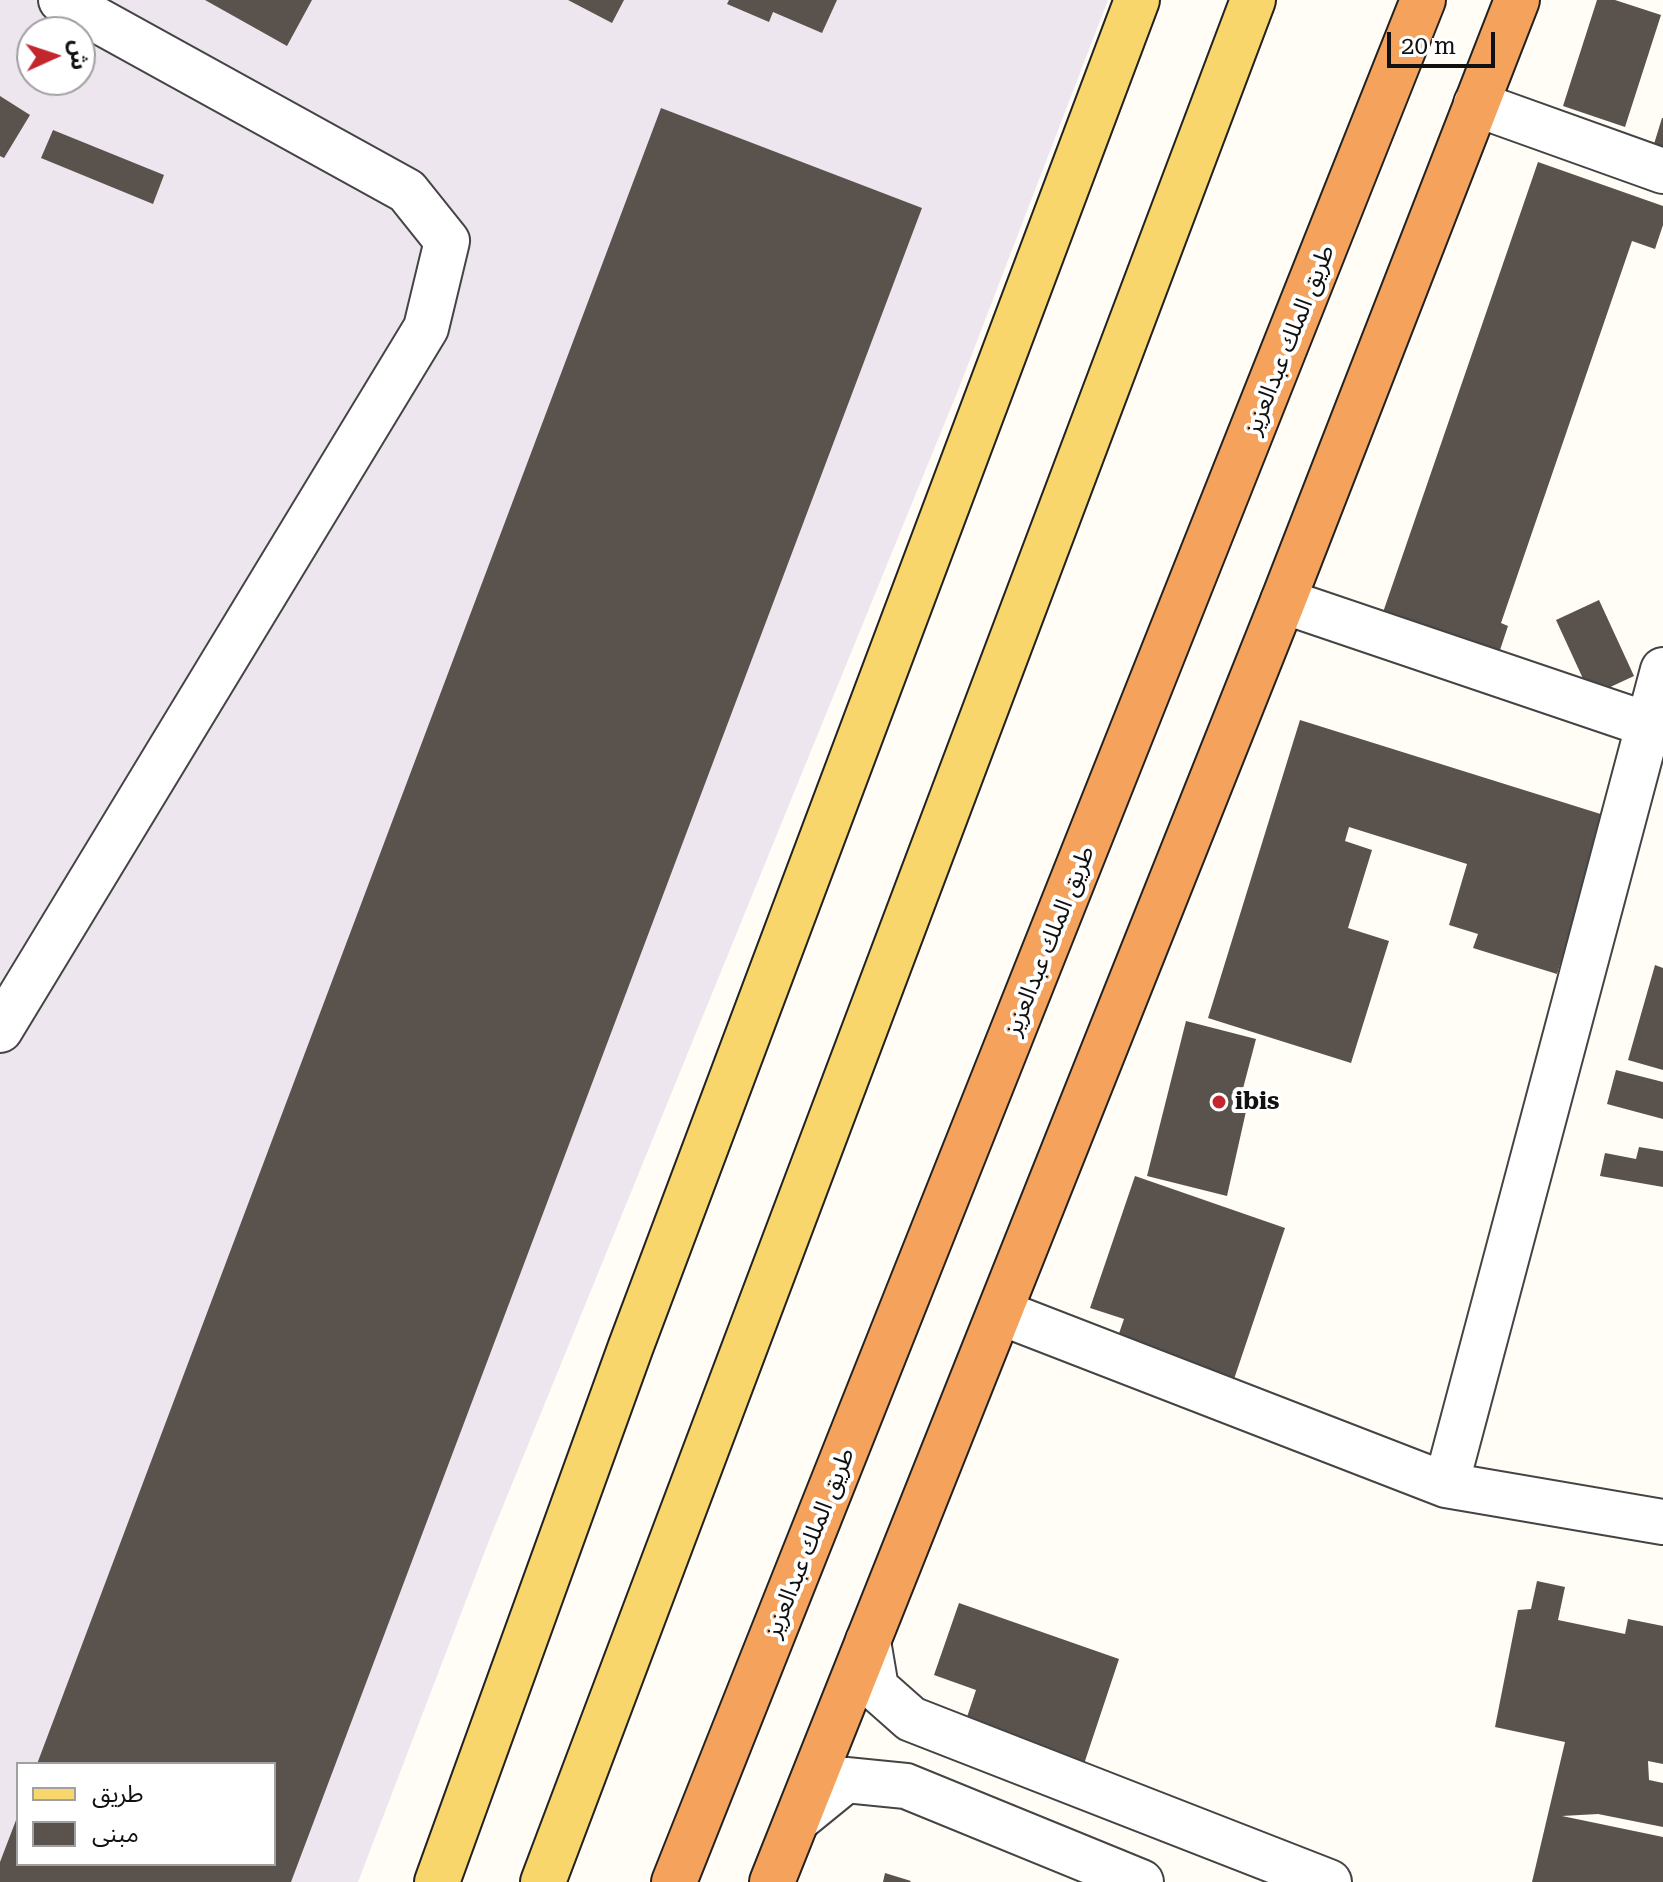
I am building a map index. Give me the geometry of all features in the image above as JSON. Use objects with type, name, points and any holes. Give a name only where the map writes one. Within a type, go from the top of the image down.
[{"type":"highway","name":"طريق الملك عبدالعزيز","points":[[674,1882],[1423,0]]},
{"type":"highway","points":[[772,1882],[1002,1313],[1517,0]]},
{"type":"main road","points":[[437,1882],[631,1346],[1137,0]]},
{"type":"main road","points":[[543,1882],[1253,0]]},
{"type":"street","points":[[0,1030],[426,328],[447,241],[407,191],[61,0]]},
{"type":"street","points":[[1116,57],[1119,0]]},
{"type":"street","points":[[1476,104],[1663,171]]},
{"type":"street","points":[[1283,601],[1646,724]]},
{"type":"street","points":[[1446,1485],[1646,724],[1663,670]]},
{"type":"street","points":[[1002,1313],[1446,1485],[1663,1522]]},
{"type":"street","points":[[868,1641],[876,1688],[911,1719],[1329,1882]]},
{"type":"street","points":[[798,1819],[846,1780],[906,1786],[1141,1882]]},
{"type":"shaded area","points":[[0,0],[1108,0],[959,388],[490,1538],[358,1882],[0,1882]]},
{"type":"building","points":[[205,0],[312,0],[287,46]]},
{"type":"building","points":[[568,0],[624,0],[612,23]]},
{"type":"building","points":[[729,0],[837,0],[822,33],[773,12],[769,22],[727,4]]},
{"type":"building","points":[[1597,0],[1615,0],[1661,15],[1625,127],[1563,106]]},
{"type":"building","points":[[0,96],[30,115],[4,158],[0,156]]},
{"type":"building","points":[[661,108],[922,208],[291,1882],[0,1882],[0,1862],[16,1820],[16,1866],[276,1866],[276,1762],[38,1762]]},
{"type":"building","points":[[1663,118],[1663,147],[1654,144]]},
{"type":"building","points":[[53,130],[164,175],[153,204],[41,158]]},
{"type":"building","points":[[1538,162],[1663,206],[1663,225],[1655,249],[1632,241],[1501,623],[1508,626],[1496,662],[1380,621]]},
{"type":"building","points":[[1599,600],[1634,676],[1591,696],[1556,620]]},
{"type":"building","points":[[1300,720],[1607,816],[1557,974],[1473,948],[1478,934],[1449,925],[1467,864],[1349,827],[1345,841],[1372,850],[1348,928],[1389,941],[1351,1063],[1208,1018]]},
{"type":"building","points":[[1655,965],[1663,968],[1663,1070],[1628,1060]]},
{"type":"building","points":[[1186,1021],[1256,1039],[1241,1096],[1249,1098],[1227,1196],[1147,1176]]},
{"type":"building","points":[[1616,1070],[1663,1082],[1663,1119],[1607,1104]]},
{"type":"building","points":[[1639,1147],[1663,1151],[1663,1187],[1600,1176],[1605,1153],[1636,1159]]},
{"type":"building","points":[[1135,1176],[1285,1228],[1231,1388],[1114,1348],[1124,1319],[1090,1308]]},
{"type":"building","points":[[1537,1581],[1565,1587],[1558,1620],[1625,1634],[1628,1619],[1663,1626],[1663,1764],[1648,1761],[1649,1780],[1663,1783],[1663,1827],[1598,1814],[1562,1816],[1663,1837],[1663,1882],[1532,1882],[1565,1742],[1495,1727],[1518,1610],[1531,1609]]},
{"type":"building","points":[[959,1603],[1119,1659],[1081,1773],[962,1732],[976,1690],[934,1675]]},
{"type":"building","points":[[885,1873],[911,1881],[883,1882]]},
{"type":"place","name":"ibis","points":[[1219,1102]]}]
